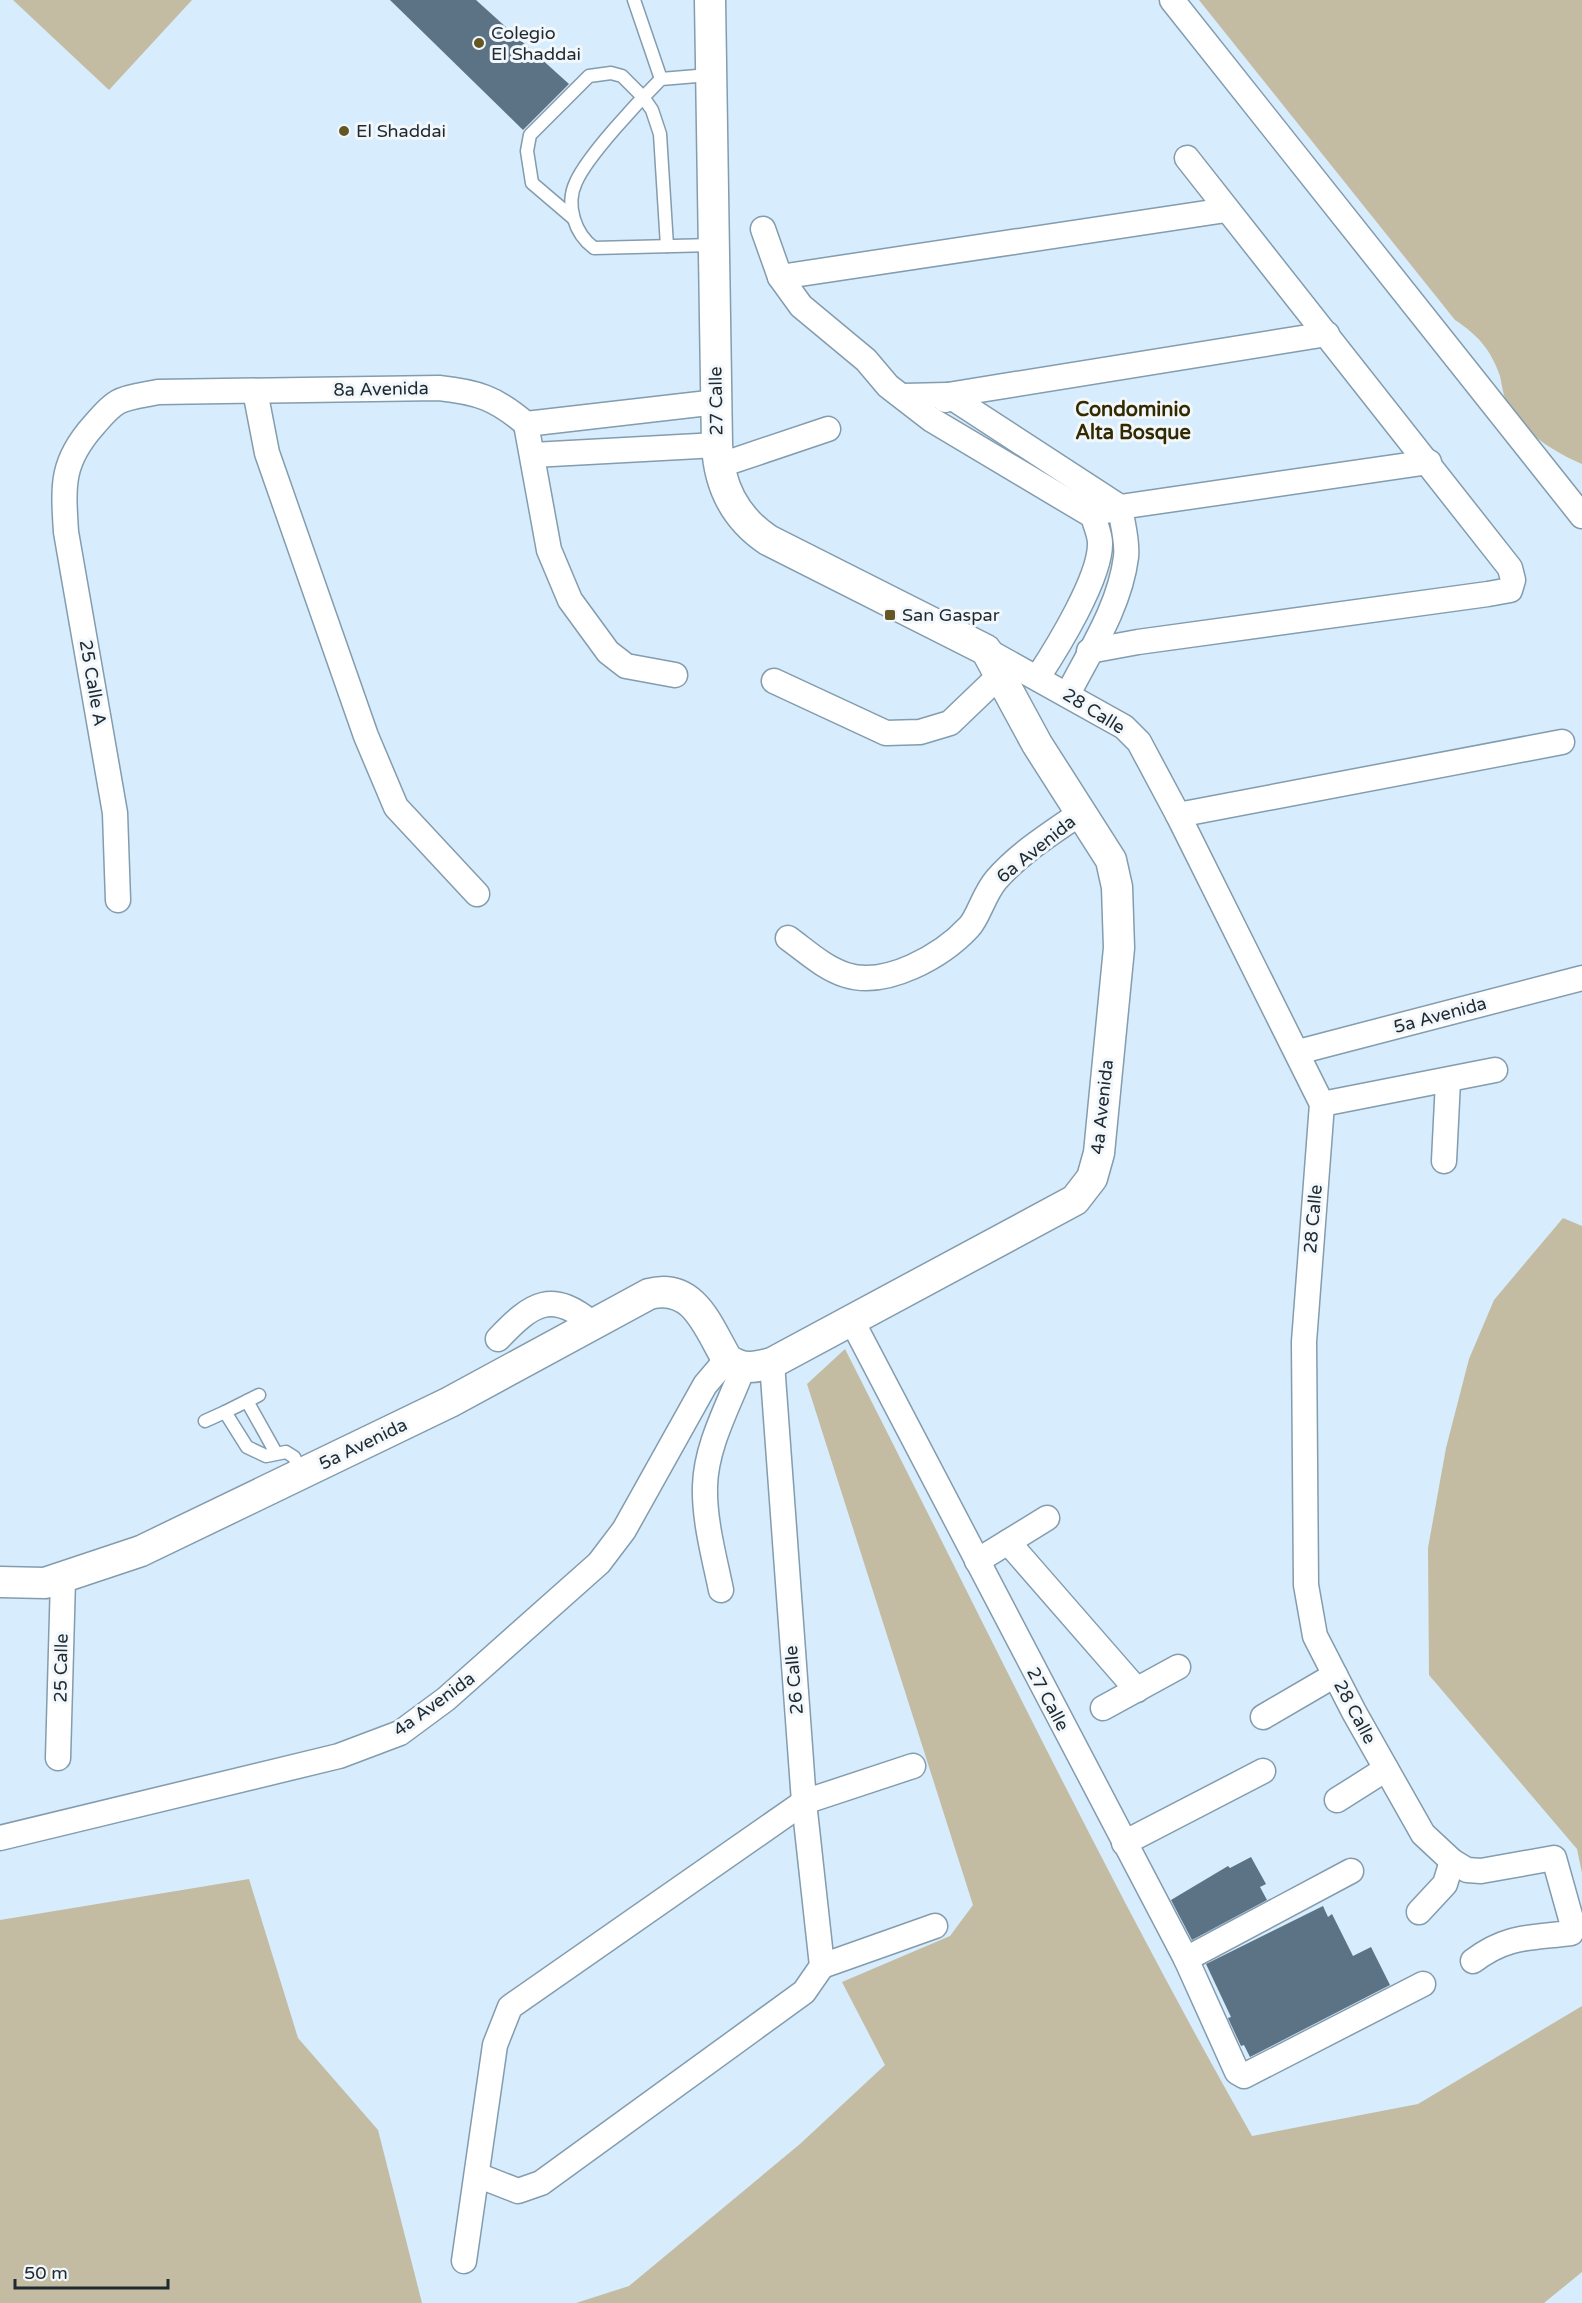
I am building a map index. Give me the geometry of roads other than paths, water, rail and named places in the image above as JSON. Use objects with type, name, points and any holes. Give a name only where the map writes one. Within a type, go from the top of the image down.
[{"type":"street","name":"27 Calle","points":[[710,0],[709,75],[717,456],[725,489],[749,527],[768,540],[992,663]]},
{"type":"street","points":[[1172,0],[1582,516]]},
{"type":"street","points":[[1089,651],[1137,642],[1510,590],[1513,580],[1510,568],[1429,462],[1226,210],[1187,158]]},
{"type":"street","points":[[780,277],[1226,210]]},
{"type":"street","points":[[763,229],[780,277],[801,306],[866,360],[888,386],[932,420],[1093,516],[1101,541],[1099,558],[1059,642],[1038,677]]},
{"type":"street","points":[[903,396],[948,395],[1327,334]]},
{"type":"street","name":"8a Avenida","points":[[67,466],[89,431],[117,402],[158,392],[439,388],[475,392],[512,412],[526,424]]},
{"type":"street","points":[[255,391],[267,453],[366,736],[396,807],[477,894]]},
{"type":"street","points":[[932,420],[948,395]]},
{"type":"street","points":[[948,395],[1120,507],[1125,564],[1109,614],[1068,694]]},
{"type":"street","points":[[675,675],[626,666],[608,652],[570,600],[549,550],[526,424],[717,402]]},
{"type":"street","points":[[532,455],[717,456],[828,429]]},
{"type":"street","points":[[1093,516],[1120,507],[1429,462]]},
{"type":"street","name":"25 Calle A","points":[[67,466],[63,497],[66,532],[115,813],[118,900]]},
{"type":"street","points":[[774,681],[885,733],[920,732],[950,723],[992,663]]},
{"type":"street","name":"28 Calle","points":[[992,663],[1038,677],[1124,727],[1139,742],[1299,1052],[1322,1104],[1304,1342],[1306,1585],[1316,1636],[1386,1769],[1422,1834],[1460,1865]]},
{"type":"street","name":"4a Avenida","points":[[0,1838],[339,1756],[400,1733],[446,1699],[599,1563],[624,1530],[705,1385],[735,1363],[772,1363],[1075,1200],[1092,1178],[1099,1153],[1119,948],[1119,907],[1111,860],[1037,744],[992,663]]},
{"type":"street","points":[[1178,814],[1562,742]]},
{"type":"street","name":"6a Avenida","points":[[788,938],[816,959],[847,976],[880,977],[917,963],[945,948],[971,926],[983,897],[997,878],[1082,812]]},
{"type":"street","name":"5a Avenida","points":[[1299,1052],[1582,978]]},
{"type":"street","points":[[1322,1104],[1495,1070]]},
{"type":"street","points":[[1444,1161],[1448,1081]]},
{"type":"street","name":"5a Avenida","points":[[0,1582],[45,1583],[133,1555],[450,1402],[645,1296],[668,1291],[691,1300],[735,1363]]},
{"type":"street","points":[[498,1339],[519,1317],[550,1302],[574,1307],[594,1324]]},
{"type":"street","name":"27 Calle","points":[[852,1320],[1186,1959],[1237,2072],[1244,2076],[1423,1984]]},
{"type":"street","points":[[721,1590],[711,1546],[705,1485],[735,1363]]},
{"type":"street","name":"26 Calle","points":[[772,1363],[804,1802],[822,1966]]},
{"type":"street","points":[[977,1561],[1047,1518]]},
{"type":"street","points":[[1008,1542],[1137,1690]]},
{"type":"street","name":"25 Calle","points":[[58,1758],[63,1579]]},
{"type":"street","points":[[1103,1708],[1178,1667]]},
{"type":"street","points":[[1263,1717],[1335,1675]]},
{"type":"street","points":[[464,2261],[495,2045],[510,2007],[804,1802],[913,1766]]},
{"type":"street","points":[[1337,1800],[1386,1769]]},
{"type":"street","points":[[1124,1843],[1263,1771]]},
{"type":"street","points":[[1419,1912],[1460,1865],[1481,1871],[1554,1858],[1574,1926],[1571,1933],[1507,1941],[1493,1946],[1473,1961]]},
{"type":"street","points":[[1186,1959],[1351,1871]]},
{"type":"street","points":[[477,2175],[518,2191],[541,2183],[804,1992],[822,1966],[935,1926]]},
{"type":"lane","points":[[634,0],[661,79]]},
{"type":"lane","points":[[573,218],[532,183],[527,151],[530,135],[589,76],[611,73],[622,76],[644,97],[652,110],[660,134],[667,246]]},
{"type":"lane","points":[[709,75],[661,79],[588,163],[575,184],[573,218],[578,233],[594,248],[713,245]]},
{"type":"lane","points":[[205,1421],[259,1395]]},
{"type":"lane","points":[[247,1401],[276,1453]]},
{"type":"lane","points":[[225,1412],[247,1447],[266,1456],[286,1452],[294,1457],[301,1473]]},
{"type":"place","name":"Colegio El Shaddai","points":[[479,43]]},
{"type":"place","name":"El Shaddai","points":[[344,131]]},
{"type":"place","name":"San Gaspar","points":[[890,615]]},
{"type":"district","name":"Condominio Alta Bosque","points":[[1133,420]]}]
